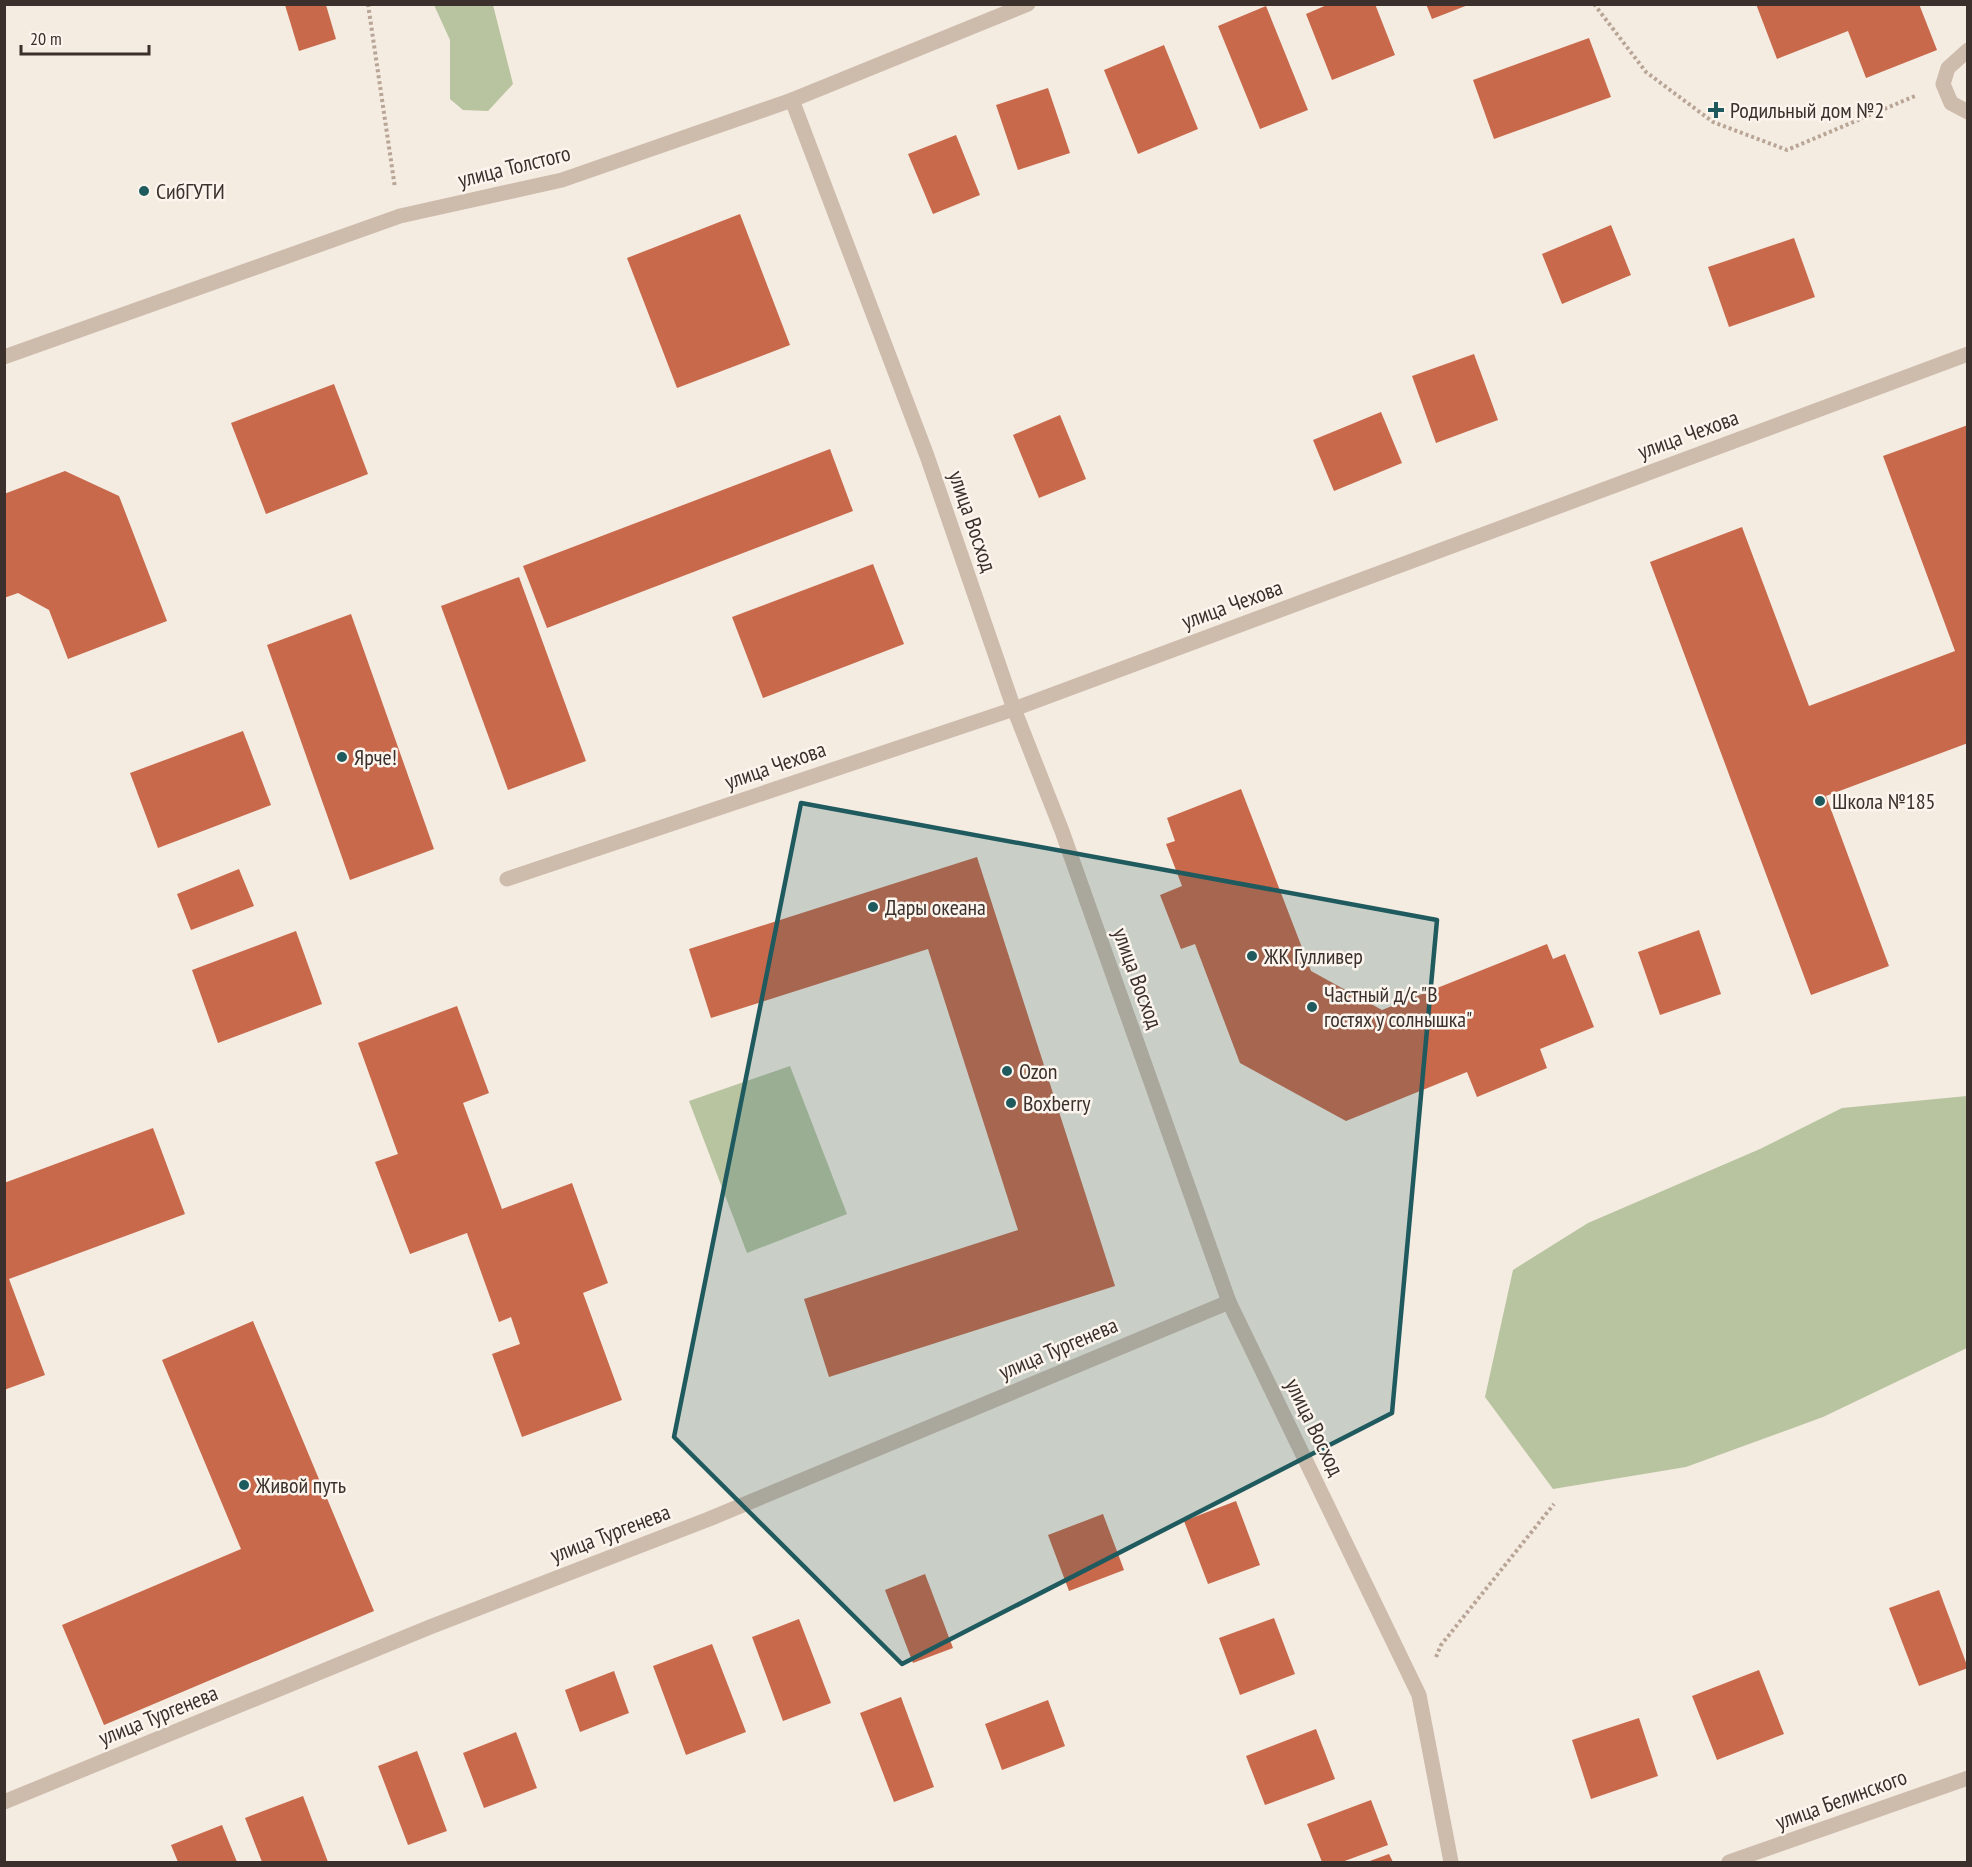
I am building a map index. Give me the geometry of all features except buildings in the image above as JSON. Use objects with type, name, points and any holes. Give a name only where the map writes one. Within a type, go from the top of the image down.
[{"type":"street","name":"улица Толстого","points":[[4,357],[400,216],[562,180],[792,100],[1028,4]]},
{"type":"street","points":[[1968,50],[1948,68],[1943,84],[1951,103],[1968,112]]},
{"type":"street","name":"улица Восход","points":[[792,100],[927,456],[1014,709],[1062,831],[1229,1302],[1419,1695],[1451,1863]]},
{"type":"street","name":"улица Чехова","points":[[507,879],[1014,709],[1968,354]]},
{"type":"street","name":"улица Тургенева","points":[[4,1802],[430,1627],[709,1519],[1229,1302]]},
{"type":"street","name":"улица Белинского","points":[[1729,1863],[1968,1778]]},
{"type":"path","points":[[368,4],[400,216]]},
{"type":"path","points":[[1594,4],[1646,72],[1713,122],[1787,150],[1943,84]]},
{"type":"path","points":[[1419,1695],[1441,1646],[1554,1504]]},
{"type":"highlighted area","points":[[801,803],[1437,920],[1392,1413],[902,1664],[674,1437]]},
{"type":"green space","points":[[434,5],[493,5],[513,84],[488,111],[463,110],[450,99],[450,40]]},
{"type":"green space","points":[[790,1066],[847,1214],[747,1253],[689,1101]]},
{"type":"green space","points":[[1967,1096],[1967,1348],[1823,1417],[1686,1467],[1553,1489],[1485,1397],[1513,1270],[1588,1223],[1760,1149],[1842,1108]]},
{"type":"place","name":"Родильный дом №2","points":[[1716,110]]},
{"type":"place","name":"СибГУТИ","points":[[144,191]]},
{"type":"place","name":"Ярче!","points":[[342,757]]},
{"type":"place","name":"Школа №185","points":[[1820,801]]},
{"type":"place","name":"Дары океана","points":[[873,907]]},
{"type":"place","name":"ЖК Гулливер","points":[[1252,956]]},
{"type":"place","name":"Частный д/c \"В гостях у солнышка\"","points":[[1312,1007]]},
{"type":"place","name":"Ozon","points":[[1007,1071]]},
{"type":"place","name":"Boxberry","points":[[1011,1103]]},
{"type":"place","name":"Живой путь","points":[[244,1485]]}]
